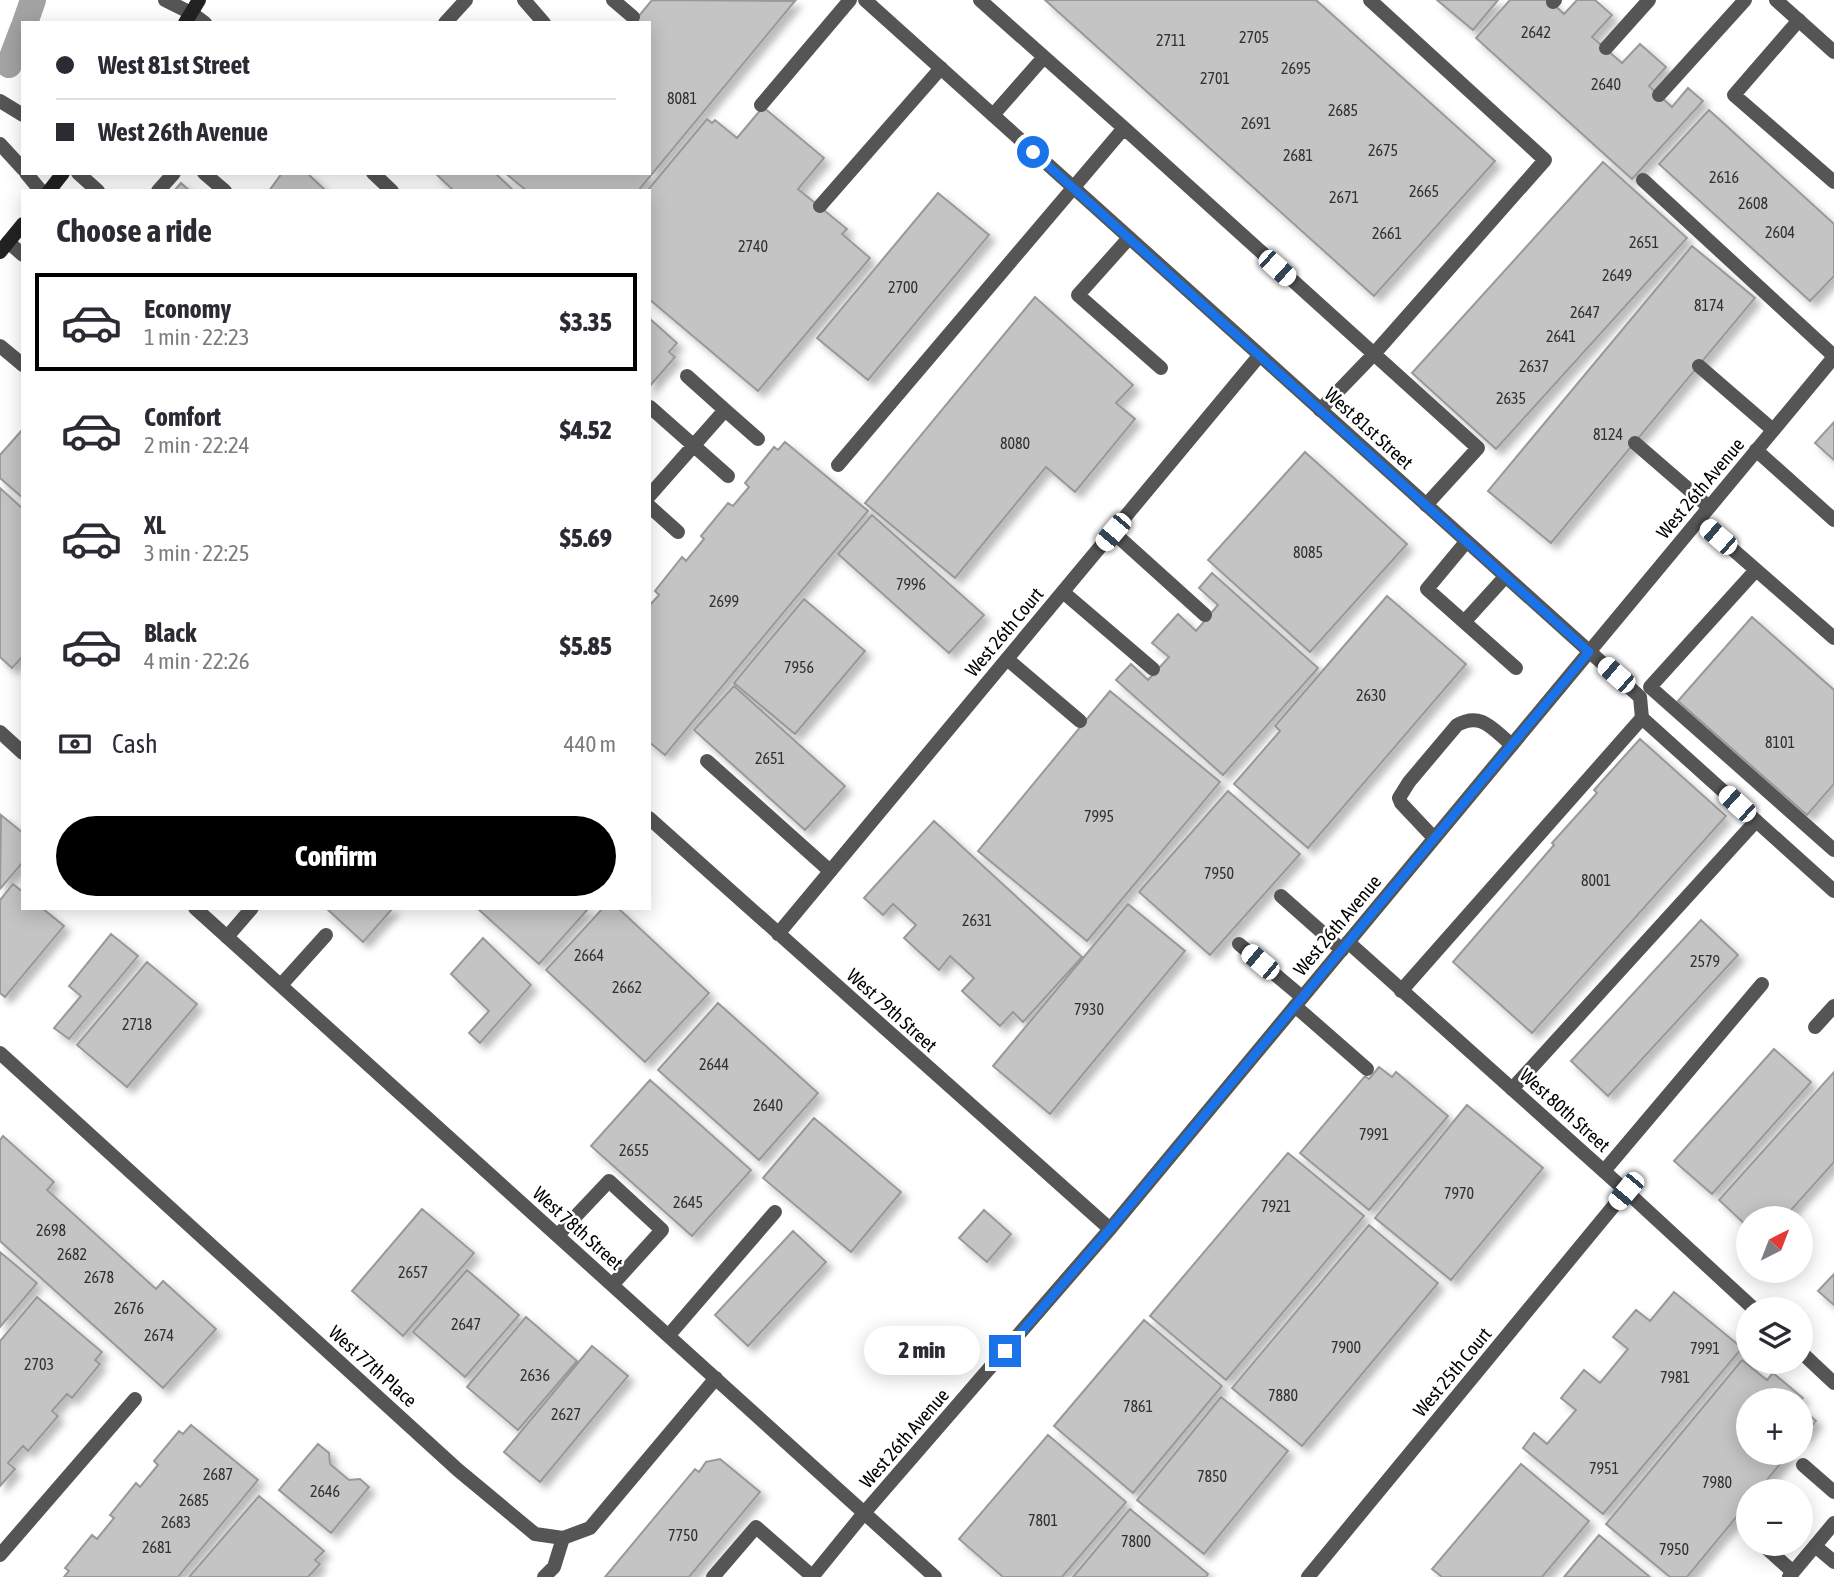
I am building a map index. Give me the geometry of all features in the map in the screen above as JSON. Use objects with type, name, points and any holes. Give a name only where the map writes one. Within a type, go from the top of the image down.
[{"type":"main road","points":[[192,12],[212,0]]},
{"type":"main road","points":[[51,189],[61,175]]},
{"type":"main road","points":[[3,244],[21,226]]},
{"type":"street","points":[[165,0],[192,12]]},
{"type":"street","points":[[186,0],[192,12]]},
{"type":"street","points":[[447,21],[466,0]]},
{"type":"street","points":[[524,0],[542,21]]},
{"type":"street","points":[[613,0],[633,17]]},
{"type":"street","points":[[761,105],[850,0]]},
{"type":"street","name":"West 81st Street","points":[[865,0],[1589,652],[1645,692],[1834,850]]},
{"type":"street","points":[[980,0],[1478,448],[1426,505]]},
{"type":"street","points":[[1320,410],[1373,355],[1545,160],[1370,0]]},
{"type":"street","points":[[1606,48],[1649,0]]},
{"type":"street","points":[[1659,95],[1745,0]]},
{"type":"street","points":[[1776,0],[1834,52]]},
{"type":"street","points":[[1799,20],[1734,95],[1834,182]]},
{"type":"street","points":[[993,115],[1044,57]]},
{"type":"street","points":[[820,206],[941,68]]},
{"type":"street","points":[[0,101],[21,114]]},
{"type":"street","points":[[838,465],[1124,128]]},
{"type":"street","points":[[0,144],[21,168]]},
{"type":"street","points":[[27,175],[39,189]]},
{"type":"street","points":[[80,175],[96,189]]},
{"type":"street","points":[[160,189],[172,175]]},
{"type":"street","points":[[206,175],[223,189]]},
{"type":"street","points":[[375,175],[390,189]]},
{"type":"street","points":[[1643,180],[1834,357]]},
{"type":"street","points":[[1129,238],[1078,295],[1161,368]]},
{"type":"street","points":[[3,244],[21,254]]},
{"type":"street","points":[[0,345],[21,363]]},
{"type":"street","name":"West 26th Court","points":[[778,934],[1259,356]]},
{"type":"street","name":"West 26th Avenue","points":[[812,1576],[1110,1229],[1834,357]]},
{"type":"street","points":[[1699,366],[1773,430]]},
{"type":"street","points":[[687,376],[758,439]]},
{"type":"street","points":[[651,408],[728,476]]},
{"type":"street","points":[[651,494],[725,410]]},
{"type":"street","points":[[1635,443],[1709,506]]},
{"type":"street","points":[[1756,450],[1834,520]]},
{"type":"street","points":[[651,508],[678,531]]},
{"type":"street","points":[[1699,520],[1834,638]]},
{"type":"street","points":[[1113,532],[1205,615]]},
{"type":"street","points":[[1466,542],[1427,589],[1516,668]]},
{"type":"street","points":[[1402,991],[1642,718],[1645,692],[1756,570]]},
{"type":"street","points":[[1465,621],[1505,578]]},
{"type":"street","points":[[1063,592],[1153,669]]},
{"type":"street","points":[[1007,659],[1080,721]]},
{"type":"street","points":[[1434,838],[1401,803],[1399,798],[1409,782],[1457,725],[1465,720],[1473,718],[1482,721],[1511,745]]},
{"type":"street","points":[[1642,718],[1834,891]]},
{"type":"street","points":[[0,732],[21,751]]},
{"type":"street","points":[[707,761],[830,872]]},
{"type":"street","name":"West 79th Street","points":[[651,820],[1110,1229]]},
{"type":"street","points":[[1512,1089],[1756,821]]},
{"type":"street","name":"West 80th Street","points":[[1281,895],[1402,991],[1741,1297]]},
{"type":"street","name":"West 78th Street","points":[[197,910],[935,1577]]},
{"type":"street","points":[[227,937],[250,910]]},
{"type":"street","points":[[281,985],[326,935]]},
{"type":"street","points":[[1239,944],[1367,1069]]},
{"type":"street","points":[[1604,1171],[1762,984]]},
{"type":"street","points":[[1815,1027],[1834,1006]]},
{"type":"street","name":"West 77th Place","points":[[0,1053],[458,1470],[535,1534],[563,1538]]},
{"type":"street","points":[[558,1236],[609,1181],[662,1230],[613,1284]]},
{"type":"street","name":"West 25th Court","points":[[1308,1577],[1626,1191]]},
{"type":"street","points":[[669,1335],[775,1212]]},
{"type":"street","points":[[1813,1363],[1834,1383]]},
{"type":"street","points":[[544,1577],[554,1567],[563,1538],[590,1528],[716,1378]]},
{"type":"street","points":[[0,1555],[135,1399]]},
{"type":"street","points":[[1803,1465],[1834,1492]]},
{"type":"street","points":[[1774,1556],[1791,1574],[1834,1523]]},
{"type":"street","points":[[713,1577],[756,1527],[812,1576]]},
{"type":"street","points":[[1815,1546],[1834,1562]]},
{"type":"building","points":[[652,0],[795,1],[640,189],[525,189],[507,175],[651,175],[651,21],[635,21]]},
{"type":"building","points":[[1045,0],[1316,0],[1495,161],[1374,296]]},
{"type":"building","points":[[1437,0],[1498,0],[1473,30]]},
{"type":"building","points":[[1510,0],[1549,0],[1564,14],[1577,0],[1595,0],[1612,15],[1592,37],[1622,63],[1640,44],[1666,67],[1649,86],[1672,107],[1688,88],[1703,101],[1632,179],[1476,38]]},
{"type":"building","points":[[763,107],[824,158],[798,189],[847,229],[842,234],[870,258],[758,391],[651,301],[651,189],[649,189],[707,119],[712,123],[715,120],[737,138]]},
{"type":"building","points":[[1709,110],[1834,224],[1834,276],[1810,301],[1659,164]]},
{"type":"building","points":[[1603,162],[1687,238],[1496,449],[1412,373]]},
{"type":"building","points":[[281,175],[309,175],[324,189],[270,189]]},
{"type":"building","points":[[437,175],[497,175],[512,189],[452,189]]},
{"type":"building","points":[[181,183],[188,189],[176,189]]},
{"type":"building","points":[[938,193],[989,235],[868,380],[817,338]]},
{"type":"building","points":[[1692,246],[1755,298],[1551,543],[1488,491]]},
{"type":"building","points":[[1035,297],[1133,385],[1116,403],[1135,419],[1075,492],[1046,467],[955,578],[865,503]]},
{"type":"building","points":[[651,320],[677,343],[669,352],[675,357],[651,385]]},
{"type":"building","points":[[1834,422],[1834,460],[1815,443]]},
{"type":"building","points":[[21,431],[21,496],[0,478],[0,455]]},
{"type":"building","points":[[785,442],[868,511],[665,755],[651,744],[651,604],[659,595],[655,591],[682,557],[686,561],[704,539],[701,536],[728,503],[733,506],[749,487],[745,483],[774,447],[778,450]]},
{"type":"building","points":[[1305,452],[1407,544],[1310,652],[1208,560]]},
{"type":"building","points":[[0,488],[21,507],[21,658],[12,668],[0,657]]},
{"type":"building","points":[[872,515],[984,615],[949,653],[838,554]]},
{"type":"building","points":[[1212,573],[1318,668],[1223,775],[1116,680],[1131,664],[1148,680],[1169,657],[1152,643],[1178,614],[1196,631],[1218,605],[1199,588]]},
{"type":"building","points":[[1387,596],[1466,664],[1308,848],[1234,784],[1280,731],[1275,726]]},
{"type":"building","points":[[804,599],[865,651],[795,734],[734,683]]},
{"type":"building","points":[[1752,617],[1834,690],[1834,784],[1807,815],[1678,701]]},
{"type":"building","points":[[734,686],[845,786],[805,830],[694,730]]},
{"type":"building","points":[[1110,691],[1220,782],[1087,941],[978,851]]},
{"type":"building","points":[[1640,739],[1726,816],[1532,1033],[1453,962],[1597,793],[1594,790]]},
{"type":"building","points":[[1228,791],[1300,854],[1210,955],[1139,892]]},
{"type":"building","points":[[1,815],[21,831],[21,864],[0,889]]},
{"type":"building","points":[[934,821],[1082,957],[1023,1022],[1013,1012],[1000,1026],[962,991],[974,978],[950,956],[939,970],[904,938],[916,925],[893,904],[883,915],[864,898]]},
{"type":"building","points":[[13,884],[21,890],[21,910],[44,910],[64,926],[5,997],[0,993],[0,900]]},
{"type":"building","points":[[1128,904],[1185,951],[1050,1114],[993,1066]]},
{"type":"building","points":[[328,910],[391,910],[363,942]]},
{"type":"building","points":[[479,910],[587,910],[539,964]]},
{"type":"building","points":[[601,910],[620,910],[709,993],[645,1062],[546,970]]},
{"type":"building","points":[[1701,920],[1738,955],[1608,1096],[1571,1061]]},
{"type":"building","points":[[111,934],[138,956],[69,1039],[54,1028],[81,996],[69,986]]},
{"type":"building","points":[[483,938],[531,985],[480,1043],[469,1033],[489,1011],[451,974]]},
{"type":"building","points":[[147,962],[197,1004],[127,1087],[77,1045]]},
{"type":"building","points":[[718,1003],[818,1093],[759,1160],[658,1070]]},
{"type":"building","points":[[1774,1049],[1811,1082],[1712,1194],[1674,1161]]},
{"type":"building","points":[[1379,1067],[1392,1077],[1396,1072],[1448,1116],[1369,1210],[1300,1153],[1365,1076],[1369,1079]]},
{"type":"building","points":[[1834,1072],[1834,1162],[1795,1206],[1736,1206],[1736,1216],[1719,1200]]},
{"type":"building","points":[[650,1080],[751,1170],[692,1236],[591,1146]]},
{"type":"building","points":[[1467,1105],[1543,1168],[1451,1280],[1375,1218]]},
{"type":"building","points":[[814,1118],[901,1192],[851,1252],[763,1178]]},
{"type":"building","points":[[3,1136],[54,1182],[47,1190],[156,1289],[163,1281],[216,1329],[163,1388],[0,1241],[0,1140]]},
{"type":"building","points":[[1288,1153],[1364,1216],[1226,1380],[1150,1316]]},
{"type":"building","points":[[422,1209],[474,1253],[403,1336],[352,1291]]},
{"type":"building","points":[[984,1210],[1011,1234],[987,1262],[959,1238]]},
{"type":"building","points":[[1369,1225],[1438,1283],[1302,1446],[1232,1388]]},
{"type":"building","points":[[793,1231],[826,1262],[748,1346],[715,1315]]},
{"type":"building","points":[[0,1252],[37,1283],[0,1327]]},
{"type":"building","points":[[467,1270],[519,1315],[465,1377],[413,1332]]},
{"type":"building","points":[[1834,1274],[1834,1305],[1818,1291]]},
{"type":"building","points":[[1674,1292],[1736,1343],[1736,1355],[1603,1514],[1523,1448],[1534,1433],[1547,1444],[1576,1410],[1561,1398],[1584,1370],[1600,1383],[1628,1349],[1613,1337],[1636,1310],[1650,1321]]},
{"type":"building","points":[[37,1297],[102,1352],[95,1360],[100,1364],[72,1398],[67,1394],[52,1411],[58,1416],[28,1451],[23,1446],[8,1463],[15,1469],[0,1486],[0,1341]]},
{"type":"building","points":[[526,1317],[577,1361],[518,1430],[467,1387]]},
{"type":"building","points":[[1144,1320],[1222,1386],[1133,1493],[1054,1426]]},
{"type":"building","points":[[592,1346],[628,1376],[540,1482],[504,1452]]},
{"type":"building","points":[[1736,1367],[1736,1374],[1760,1374],[1767,1380],[1774,1374],[1791,1388],[1736,1388],[1736,1465],[1779,1465],[1768,1479],[1736,1479],[1736,1518],[1687,1577],[1670,1577],[1606,1524]]},
{"type":"building","points":[[1221,1397],[1288,1451],[1204,1554],[1137,1500]]},
{"type":"building","points":[[191,1425],[258,1480],[178,1577],[64,1577],[69,1571],[65,1568],[92,1535],[97,1539],[114,1518],[110,1515],[136,1483],[140,1487],[158,1465],[154,1461],[179,1431],[183,1434]]},
{"type":"building","points":[[1048,1435],[1126,1502],[1062,1577],[1003,1577],[959,1539]]},
{"type":"building","points":[[318,1444],[329,1453],[330,1464],[349,1480],[360,1479],[369,1487],[331,1533],[279,1490]]},
{"type":"building","points":[[720,1459],[760,1492],[689,1577],[605,1577],[695,1469],[699,1472],[706,1462]]},
{"type":"building","points":[[1521,1464],[1589,1521],[1542,1577],[1442,1577],[1432,1569]]},
{"type":"building","points":[[259,1496],[324,1551],[315,1560],[320,1564],[308,1577],[189,1577]]},
{"type":"building","points":[[1130,1509],[1208,1574],[1206,1577],[1073,1577]]},
{"type":"building","points":[[1599,1535],[1650,1577],[1564,1577]]},
{"type":"waterway","points":[[26,21],[33,0]]},
{"type":"waterway","points":[[9,65],[21,33]]},
{"type":"route","points":[[1005,1351],[1110,1229],[1589,652],[1033,152]]}]
